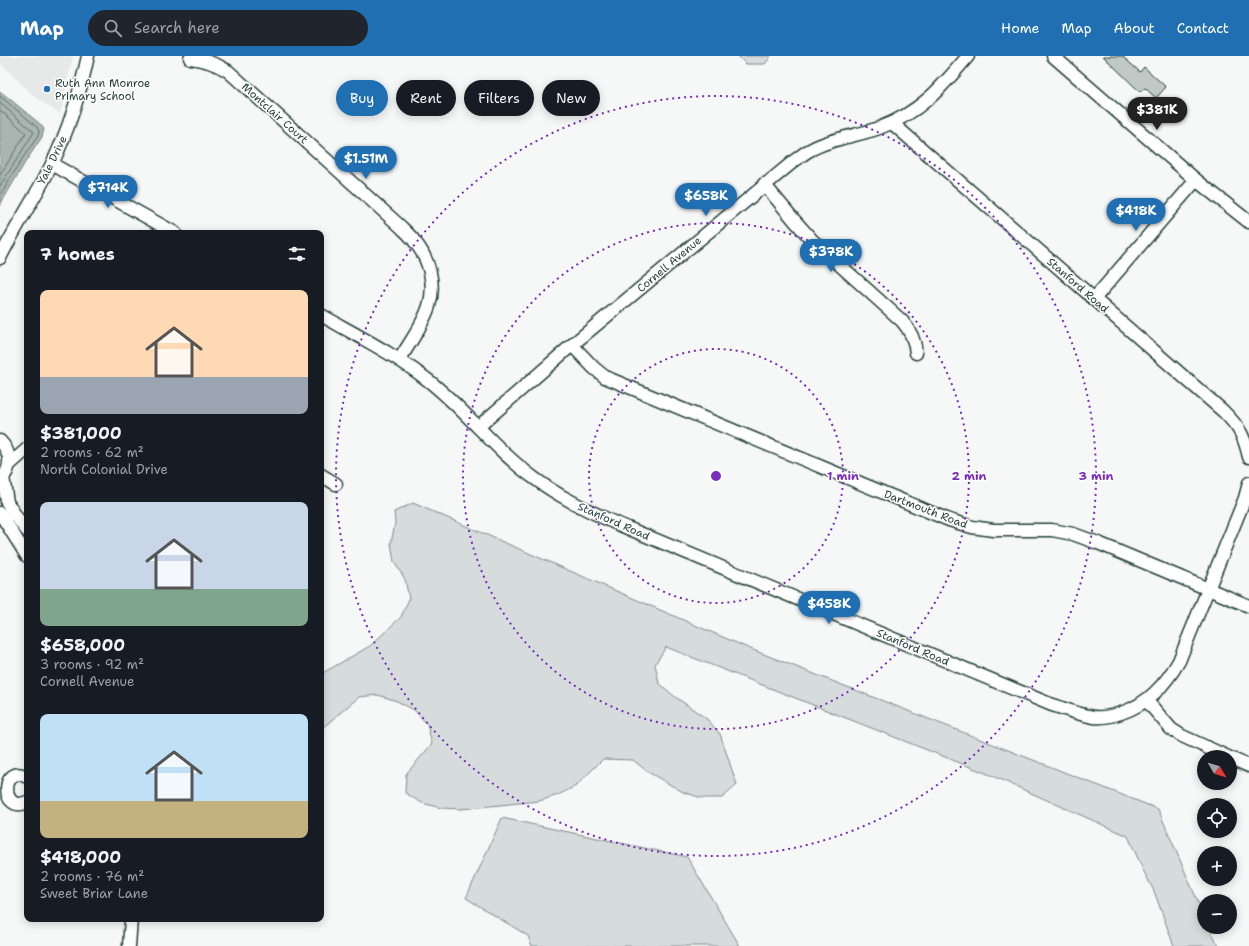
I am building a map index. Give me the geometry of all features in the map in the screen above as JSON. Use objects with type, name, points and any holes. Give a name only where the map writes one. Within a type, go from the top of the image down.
[{"type":"street","name":"Yale Drive","points":[[0,258],[52,164],[70,122],[88,56]]},
{"type":"street","name":"Cornell Avenue","points":[[478,427],[572,345],[764,184],[794,161],[812,149],[830,142],[878,129],[907,115],[925,103],[946,82],[968,56]]},
{"type":"street","points":[[1053,56],[1196,180],[1249,222]]},
{"type":"street","name":"Montclair Court","points":[[190,58],[204,60],[218,65],[228,71],[400,226],[415,242],[424,256],[429,268],[431,284],[429,305],[423,320],[400,359]]},
{"type":"street","name":"Stanford Road","points":[[892,123],[1223,411],[1238,426],[1245,441],[1249,457]]},
{"type":"street","points":[[52,164],[170,230]]},
{"type":"street","points":[[1094,299],[1196,180]]},
{"type":"street","points":[[764,184],[812,240],[902,321],[915,341],[916,353]]},
{"type":"street","name":"Stanford Road","points":[[324,317],[400,359],[451,399],[511,459],[533,478],[559,495],[584,508],[613,522],[1052,705],[1076,713],[1095,717],[1112,716],[1128,711],[1147,701],[1161,688],[1172,674],[1179,661],[1246,498],[1249,483]]},
{"type":"street","name":"Dartmouth Road","points":[[572,345],[605,377],[949,520],[972,527],[993,530],[1052,530],[1073,534],[1098,542],[1249,606]]},
{"type":"street","points":[[2,443],[24,449]]},
{"type":"street","points":[[2,443],[8,451],[9,465]]},
{"type":"street","points":[[24,452],[9,465],[1,478],[7,502],[24,527]]},
{"type":"street","points":[[324,477],[336,484]]},
{"type":"street","points":[[0,513],[24,551]]},
{"type":"street","points":[[1147,701],[1171,728],[1182,736],[1213,750]]},
{"type":"street","points":[[1237,761],[1249,766]]},
{"type":"street","points":[[24,776],[18,775],[3,780],[7,797],[12,802],[20,804],[24,803]]},
{"type":"street","points":[[129,946],[131,922]]},
{"type":"shaded area","name":"Ruth Ann Monroe Primary School","points":[[0,56],[73,56],[60,114],[34,96],[0,63]]},
{"type":"shaded area","points":[[738,56],[771,56],[765,64],[746,64]]},
{"type":"shaded area","points":[[413,503],[748,648],[1158,809],[1197,900],[1197,934],[1213,934],[1219,946],[1174,946],[1154,891],[1128,836],[988,774],[666,647],[655,664],[659,683],[674,696],[707,719],[720,734],[737,785],[722,798],[702,798],[683,792],[648,772],[633,760],[603,759],[576,786],[558,795],[539,801],[461,809],[441,808],[422,803],[405,793],[406,774],[432,744],[427,724],[414,710],[397,701],[378,695],[359,697],[324,726],[324,672],[370,646],[401,617],[409,599],[405,579],[394,562],[391,543],[395,523],[394,512]]},
{"type":"shaded area","points":[[502,818],[687,857],[740,946],[532,946],[528,936],[466,898]]},
{"type":"water","points":[[0,91],[39,123],[44,129],[42,137],[0,205]]},
{"type":"building","points":[[1103,56],[1122,56],[1140,72],[1144,67],[1166,87],[1156,98],[1145,88],[1140,92]]},
{"type":"place","name":"Ruth Ann Monroe Primary School","points":[[47,89]]}]
